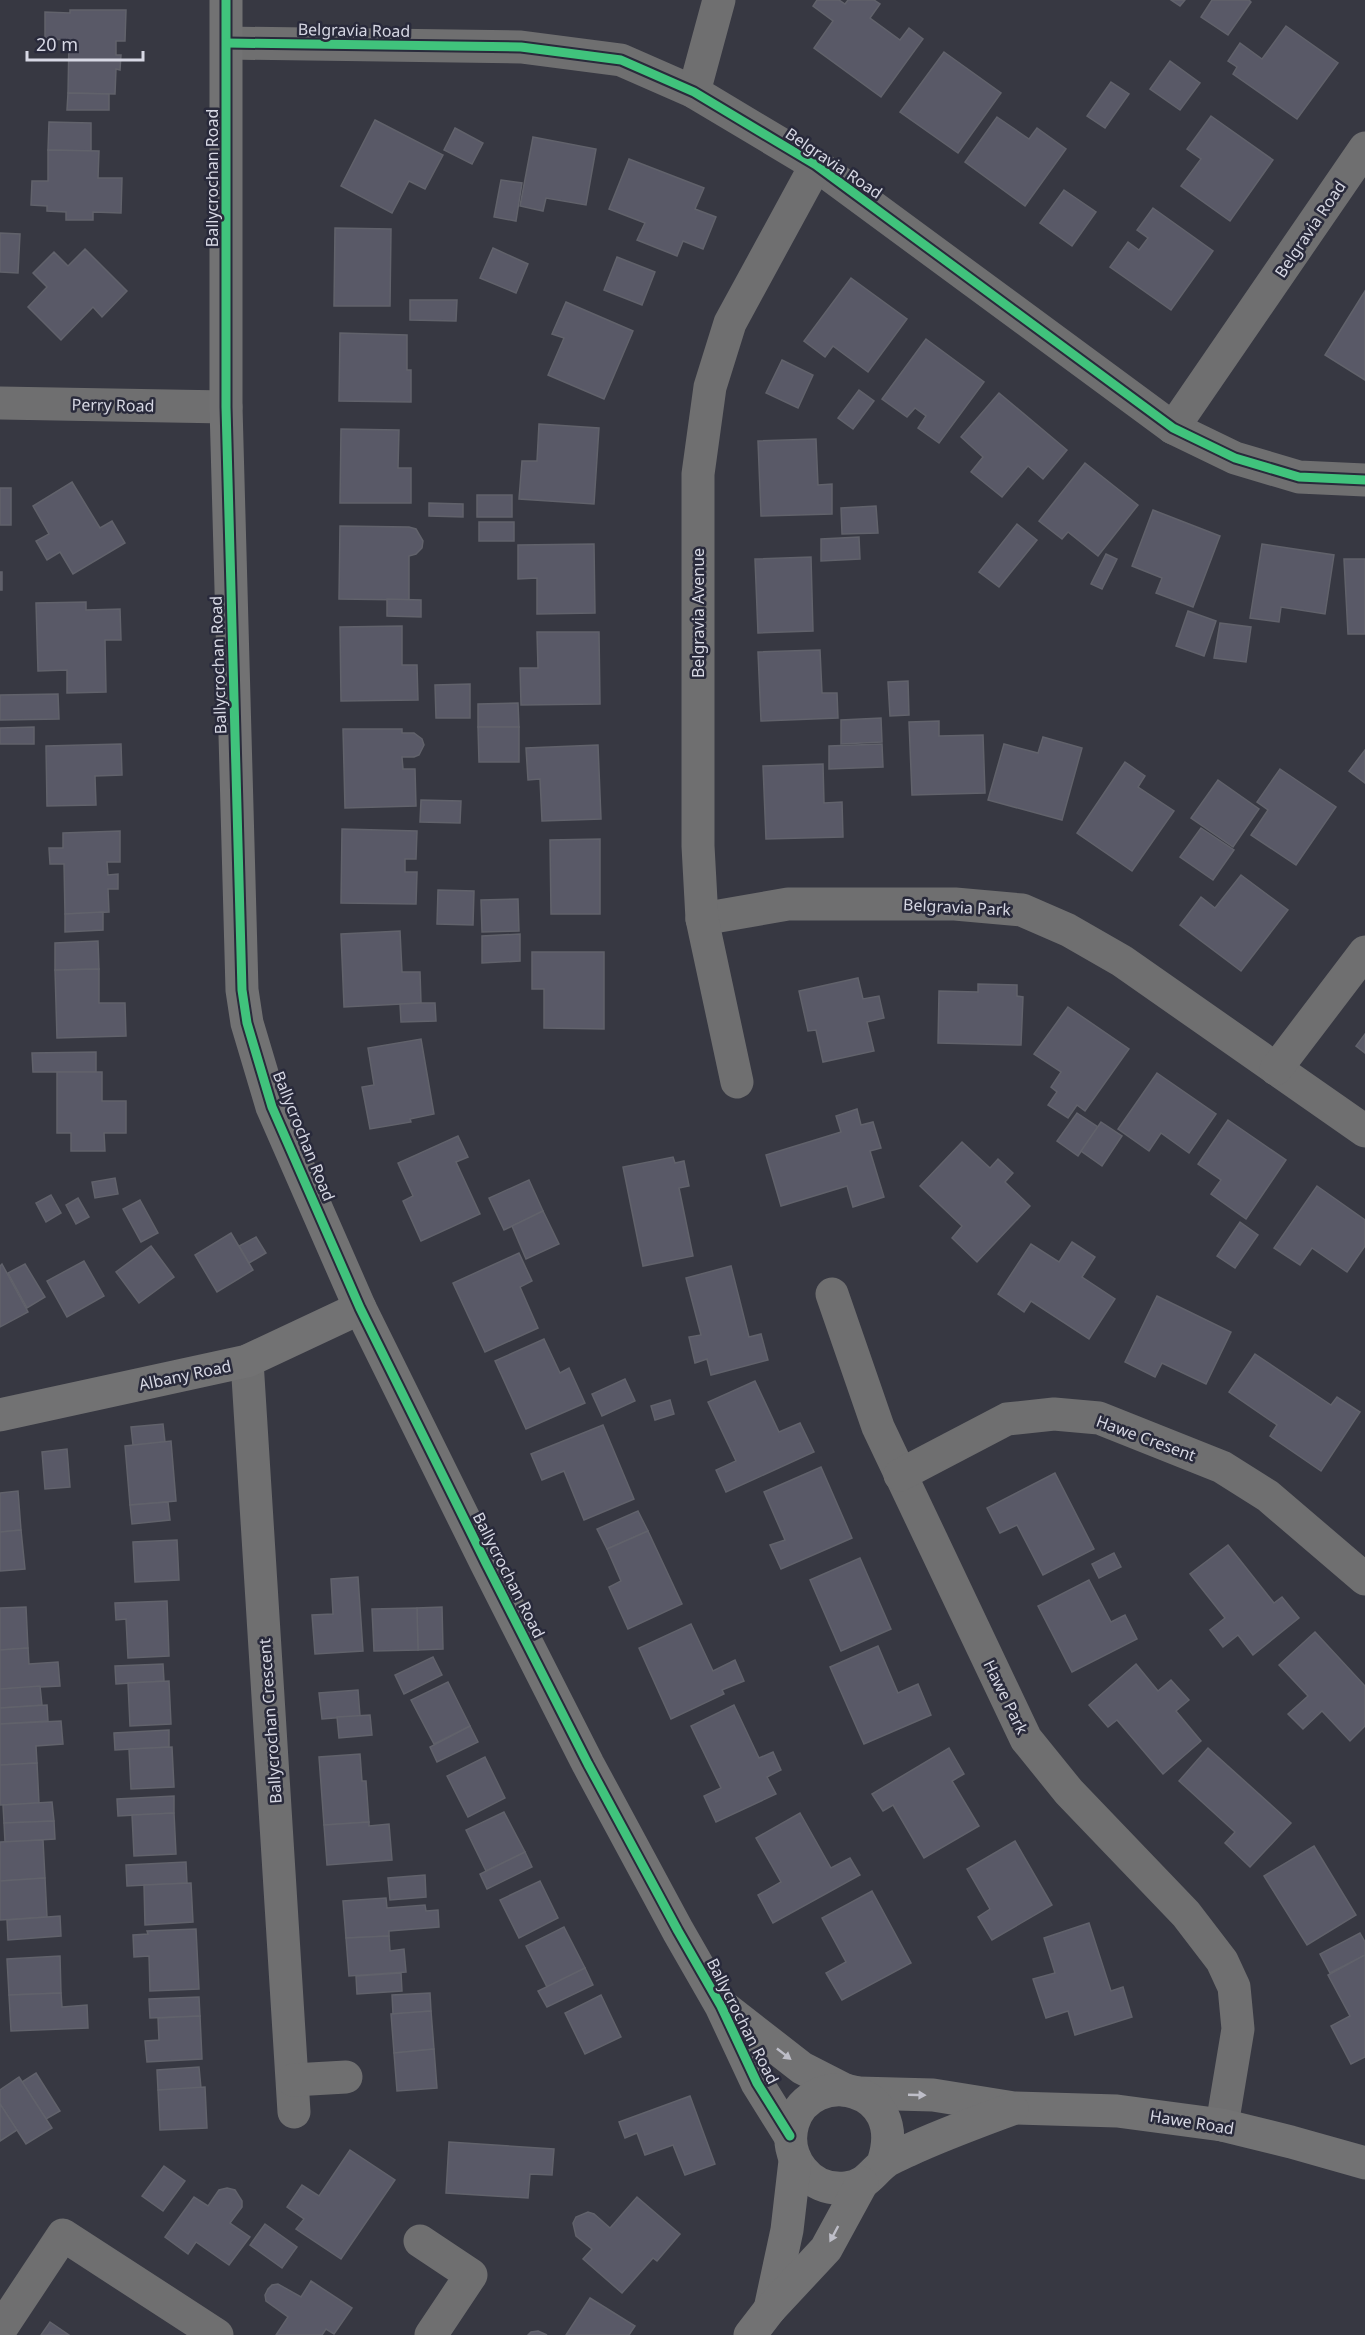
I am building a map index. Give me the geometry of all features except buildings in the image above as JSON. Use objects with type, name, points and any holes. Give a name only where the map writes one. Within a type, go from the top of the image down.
[{"type":"street","name":"Ballycrochan Road","points":[[226,0],[226,407],[242,990],[247,1023],[272,1107],[360,1308],[588,1764],[721,2006],[757,2083],[793,2148]]},
{"type":"street","points":[[694,92],[719,0]]},
{"type":"street","name":"Belgravia Road","points":[[227,43],[521,47],[621,60],[694,92],[816,165],[1173,428],[1235,458],[1299,477],[1365,480]]},
{"type":"street","name":"Belgravia Road","points":[[1173,428],[1365,148]]},
{"type":"street","name":"Belgravia Avenue","points":[[737,1082],[702,919],[698,846],[698,474],[709,398],[730,323],[816,165]]},
{"type":"street","name":"Perry Road","points":[[0,403],[226,407]]},
{"type":"street","name":"Belgravia Park","points":[[702,919],[788,904],[955,904],[1022,910],[1068,930],[1122,961],[1365,1131]]},
{"type":"street","points":[[1276,1069],[1365,952]]},
{"type":"street","name":"Hawe Park","points":[[831,1294],[878,1427],[1026,1739],[1069,1792],[1186,1914],[1222,1961],[1234,1988],[1238,2030],[1222,2125]]},
{"type":"street","name":"Albany Road","points":[[0,1415],[247,1361],[360,1308]]},
{"type":"street","name":"Ballycrochan Crescent","points":[[247,1361],[293,2096],[345,2077]]},
{"type":"street","name":"Hawe Cresent","points":[[900,1475],[1007,1419],[1054,1414],[1099,1418],[1222,1467],[1268,1496],[1365,1579]]},
{"type":"street","name":"Ballycrochan Road","points":[[721,2006],[802,2068],[852,2091]]},
{"type":"street","points":[[750,2335],[770,2309],[826,2249],[889,2147],[888,2130],[883,2115],[872,2101],[852,2091],[829,2091],[814,2097],[794,2121],[787,2230],[770,2309]]},
{"type":"street","name":"Hawe Road","points":[[852,2091],[933,2095],[1014,2108],[1117,2111],[1222,2125],[1365,2163]]},
{"type":"street","name":"Hawe Road","points":[[873,2173],[937,2137],[1014,2108]]},
{"type":"street","points":[[793,2148],[804,2174],[817,2183],[831,2188],[847,2188],[873,2173]]},
{"type":"street","points":[[0,2330],[63,2235],[217,2335]]},
{"type":"street","points":[[420,2241],[471,2275],[431,2335]]},
{"type":"cycle path","points":[[226,0],[226,407],[242,990],[247,1023],[272,1107],[360,1308],[588,1764],[721,2006],[757,2083],[790,2136]]},
{"type":"cycle path","points":[[227,43],[521,47],[621,60],[694,92],[816,165],[1173,428],[1235,458],[1299,477],[1365,480]]}]
